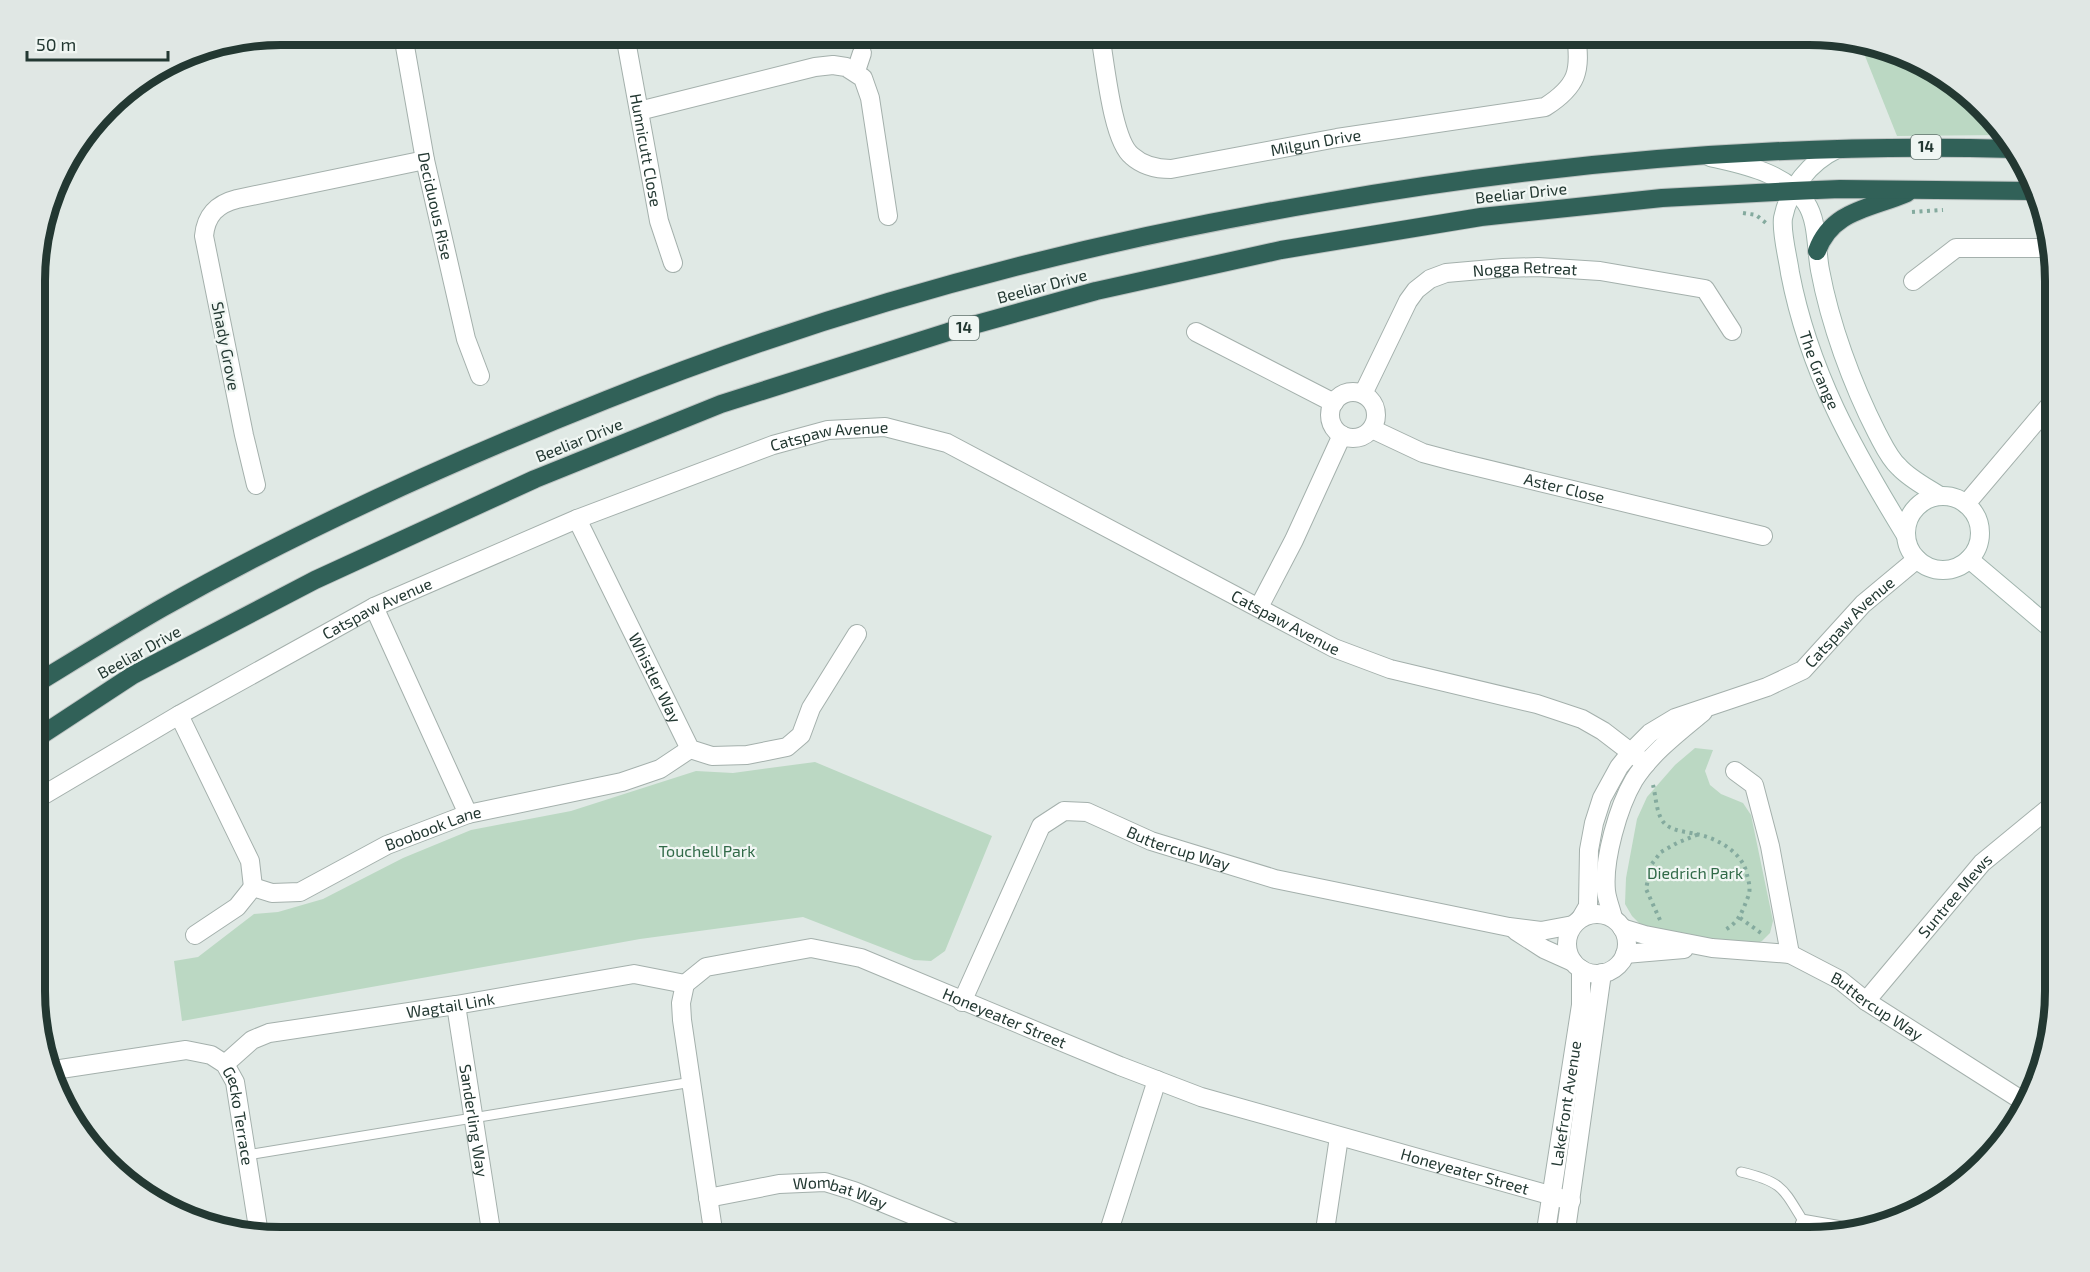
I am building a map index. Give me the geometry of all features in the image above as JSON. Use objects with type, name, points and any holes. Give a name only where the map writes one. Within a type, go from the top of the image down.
[{"type":"highway","name":"Beeliar Drive","points":[[45,678],[163,608],[266,554],[356,509],[477,454],[620,394],[727,355],[873,306],[971,278],[1060,256],[1263,212],[1469,179],[1705,155],[1837,149],[1942,147],[2004,149]]},
{"type":"highway","name":"Beeliar Drive","points":[[45,733],[133,675],[325,575],[535,479],[721,404],[948,332],[1096,291],[1281,250],[1481,217],[1662,198],[1793,191],[1840,189],[2027,191]]},
{"type":"highway","points":[[1817,251],[1826,231],[1837,221],[1914,190]]},
{"type":"street","name":"Deciduous Rise","points":[[405,45],[425,160],[466,339],[480,376]]},
{"type":"street","name":"Hunnicutt Close","points":[[628,45],[659,221],[673,263]]},
{"type":"street","name":"Milgun Drive","points":[[1102,45],[1116,125],[1122,143],[1131,156],[1156,168],[1164,169],[1337,138],[1545,107],[1559,98],[1570,86],[1577,72],[1577,45]]},
{"type":"street","points":[[856,71],[862,53]]},
{"type":"street","points":[[639,111],[815,68],[833,65],[856,71],[863,78],[870,98],[888,216]]},
{"type":"street","name":"The Grange","points":[[1837,149],[1823,155],[1793,191],[1783,219],[1786,252],[1808,346],[1827,393],[1864,468],[1905,534]]},
{"type":"street","name":"The Grange","points":[[1705,155],[1756,168],[1785,183],[1805,201],[1811,213],[1820,271],[1842,351],[1864,408],[1887,452],[1899,467],[1940,496]]},
{"type":"street","name":"Shady Grove","points":[[256,485],[204,236],[211,202],[225,202],[425,160]]},
{"type":"street","points":[[1912,281],[1956,248],[2042,248]]},
{"type":"street","name":"Nogga Retreat","points":[[1363,394],[1408,301],[1416,290],[1430,279],[1446,273],[1538,267],[1600,272],[1705,289],[1732,331]]},
{"type":"street","points":[[1196,332],[1334,403]]},
{"type":"street","points":[[1346,393],[1363,394],[1374,405],[1376,421],[1372,429],[1362,436],[1342,435],[1332,424],[1330,417],[1334,403],[1346,393]]},
{"type":"street","points":[[1966,504],[2045,411]]},
{"type":"street","name":"Catspaw Avenue","points":[[45,794],[179,715],[374,607],[577,519],[773,445],[828,430],[885,427],[947,442],[1334,648],[1390,669],[1537,704],[1582,719],[1603,730],[1646,764],[1711,705]]},
{"type":"street","name":"Aster Close","points":[[1372,429],[1433,456],[1763,536]]},
{"type":"street","points":[[1259,607],[1294,540],[1342,435]]},
{"type":"street","points":[[1950,496],[1966,504],[1977,519],[1980,537],[1970,559],[1949,570],[1937,570],[1917,559],[1911,552],[1905,534],[1912,512],[1919,504],[1929,498],[1950,496]]},
{"type":"street","name":"Whistler Way","points":[[577,519],[690,749]]},
{"type":"street","name":"Catspaw Avenue","points":[[1630,752],[1650,733],[1675,718],[1767,687],[1803,670],[1863,604],[1917,559]]},
{"type":"street","points":[[1970,559],[2045,623]]},
{"type":"street","points":[[374,607],[468,814]]},
{"type":"street","points":[[690,749],[712,756],[747,755],[787,747],[801,735],[811,708],[857,634]]},
{"type":"street","points":[[179,715],[250,861],[253,887],[237,907],[195,935]]},
{"type":"street","name":"Boobook Lane","points":[[253,887],[272,893],[300,892],[387,844],[468,814],[622,782],[660,769],[690,749]]},
{"type":"street","points":[[1630,752],[1602,798],[1589,850],[1588,906],[1569,932],[1567,948],[1577,965],[1594,974],[1616,967],[1625,954],[1626,936],[1618,923],[1606,890],[1610,846],[1625,799],[1646,764]]},
{"type":"street","points":[[1736,771],[1754,785],[1770,846],[1790,954]]},
{"type":"street","name":"Buttercup Way","points":[[962,1002],[1041,826],[1064,811],[1087,812],[1151,841],[1275,879],[1509,927],[1541,931],[1577,922]]},
{"type":"street","name":"Suntree Mews","points":[[1866,1001],[1982,863],[2045,811]]},
{"type":"street","points":[[1577,922],[1597,913],[1618,923]]},
{"type":"street","name":"Buttercup Way","points":[[1618,923],[1645,934],[1715,941],[1790,954],[1840,980],[1866,1001],[2019,1099]]},
{"type":"street","name":"Buttercup Way","points":[[1509,927],[1544,949],[1577,965]]},
{"type":"street","name":"Buttercup Way","points":[[1625,954],[1715,941]]},
{"type":"street","name":"Honeyeater Street","points":[[685,984],[705,967],[811,948],[861,958],[962,1002],[1201,1097],[1571,1202]]},
{"type":"street","name":"Lakefront Avenue","points":[[1547,1227],[1581,1005],[1577,965]]},
{"type":"street","name":"Lakefront Avenue","points":[[1567,1227],[1602,973]]},
{"type":"street","name":"Wagtail Link","points":[[225,1064],[252,1040],[269,1033],[456,1005],[634,974],[685,984]]},
{"type":"street","points":[[685,984],[681,1003],[712,1227]]},
{"type":"street","name":"Sanderling Way","points":[[456,1005],[490,1227]]},
{"type":"street","name":"Gecko Terrace","points":[[59,1069],[186,1050],[211,1055],[225,1064],[235,1082],[258,1225]]},
{"type":"street","points":[[1110,1227],[1157,1080]]},
{"type":"street","points":[[1326,1227],[1339,1137]]},
{"type":"street","name":"Wombat Way","points":[[708,1198],[779,1184],[825,1182],[854,1191],[942,1227]]},
{"type":"lane","points":[[247,1155],[692,1082]]},
{"type":"lane","points":[[1741,1172],[1765,1178],[1783,1188],[1801,1227]]},
{"type":"path","points":[[1910,212],[1945,210]]},
{"type":"path","points":[[1740,213],[1756,215],[1770,227]]},
{"type":"path","points":[[1646,764],[1665,824],[1680,831],[1699,834],[1727,846],[1740,858],[1747,871],[1750,893],[1740,918],[1715,941]]},
{"type":"path","points":[[1663,923],[1646,889],[1651,865],[1661,852],[1699,834]]},
{"type":"green space","points":[[1863,52],[1913,69],[1940,85],[1976,114],[1994,135],[1897,136]]},
{"type":"green space","name":"Diedrich Park","points":[[1695,748],[1713,750],[1705,771],[1710,785],[1721,794],[1743,803],[1751,815],[1773,921],[1770,933],[1762,941],[1741,950],[1648,932],[1632,916],[1625,904],[1626,878],[1637,819],[1647,797],[1675,765]]},
{"type":"green space","name":"Touchell Park","points":[[815,762],[992,836],[945,951],[931,961],[914,960],[803,917],[640,939],[182,1021],[174,961],[198,957],[254,914],[278,912],[323,899],[403,858],[471,830],[571,811],[696,771],[733,773]]}]
